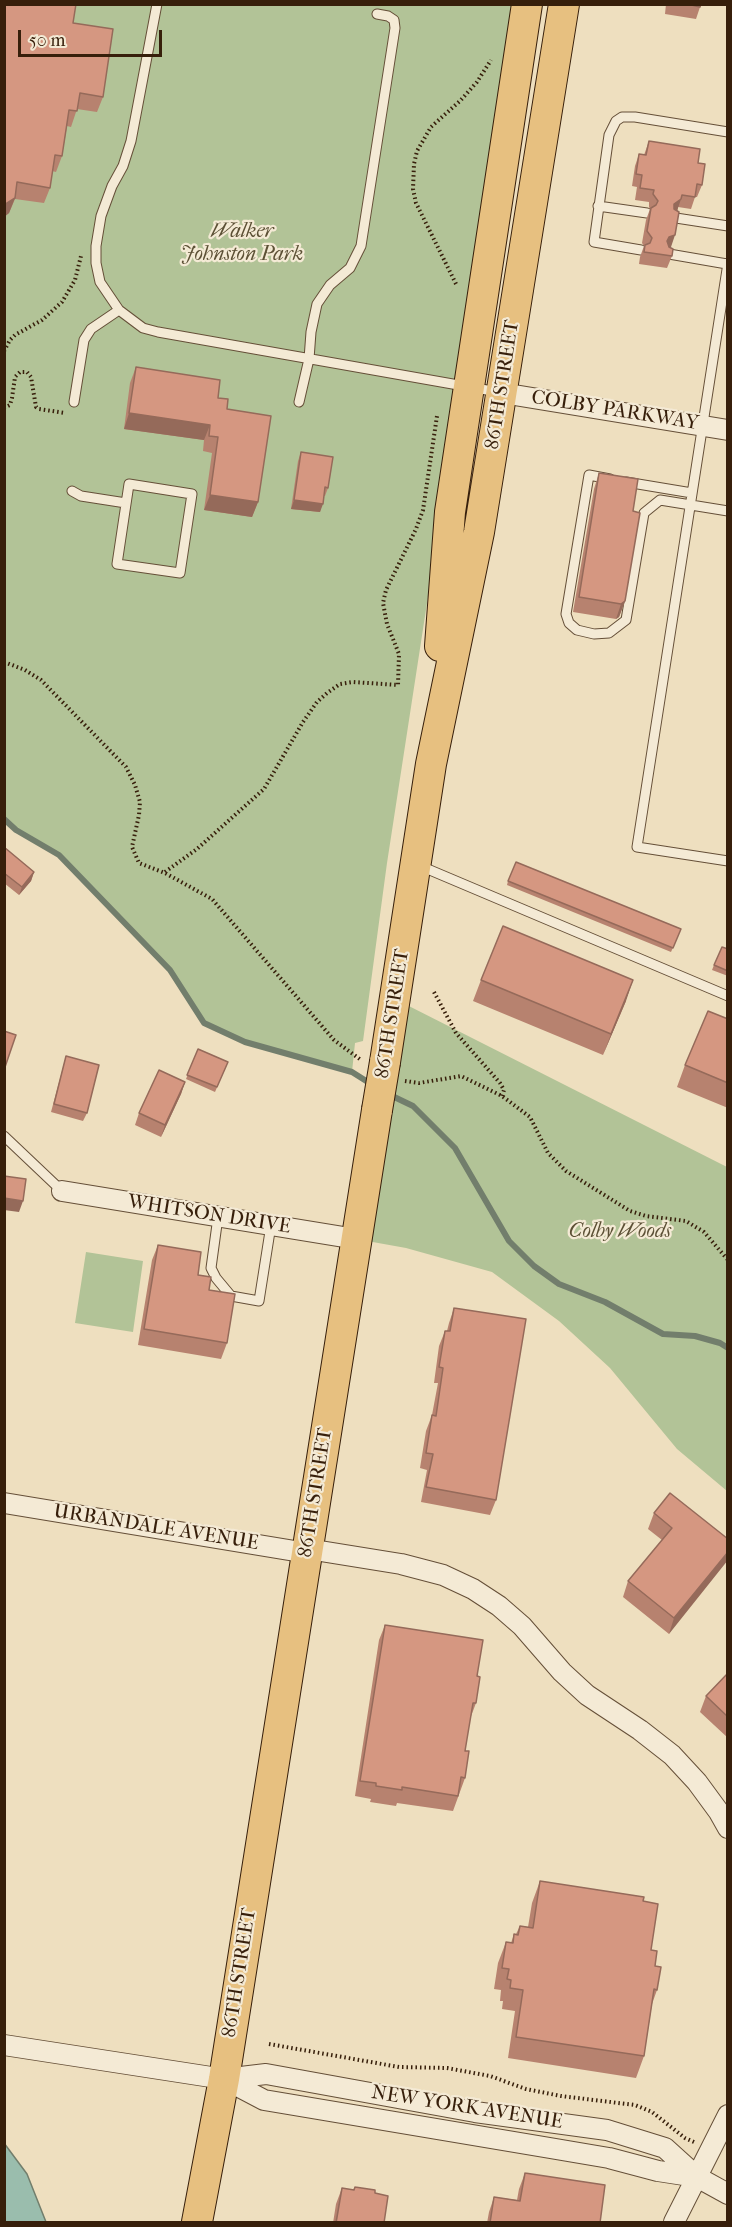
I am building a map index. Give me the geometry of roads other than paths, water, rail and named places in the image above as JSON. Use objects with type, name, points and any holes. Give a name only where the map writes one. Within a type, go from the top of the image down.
[{"type":"main road","name":"86TH STREET","points":[[431,764],[450,512],[527,4]]},
{"type":"main road","name":"86TH STREET","points":[[197,2223],[224,2079],[431,764],[479,532],[564,4]]},
{"type":"street","name":"COLBY PARKWAY","points":[[502,393],[728,430]]},
{"type":"street","name":"WHITSON DRIVE","points":[[62,1191],[356,1239]]},
{"type":"street","name":"URBANDALE AVENUE","points":[[4,1503],[401,1564],[442,1575],[473,1588],[522,1626],[562,1672],[587,1695],[640,1730],[672,1755],[697,1782],[728,1827]]},
{"type":"street","name":"NEW YORK AVENUE","points":[[4,2045],[224,2079],[266,2074],[476,2112],[607,2130],[665,2148],[697,2177],[728,2194]]},
{"type":"street","name":"NEW YORK AVENUE","points":[[224,2079],[264,2100],[609,2158],[658,2171],[697,2177]]},
{"type":"street","points":[[674,2223],[728,2115]]},
{"type":"lane","points":[[157,4],[131,141],[123,166],[112,186],[101,216],[96,246],[96,263],[100,282],[119,310],[144,328],[158,332],[502,393]]},
{"type":"lane","points":[[299,402],[318,304],[330,285],[350,268],[361,246],[394,28],[394,20],[377,14]]},
{"type":"lane","points":[[641,250],[594,242],[609,135],[616,121],[622,117],[635,117],[728,132]]},
{"type":"lane","points":[[598,206],[647,213]]},
{"type":"lane","points":[[675,218],[728,226]]},
{"type":"lane","points":[[669,254],[727,264],[725,294],[637,847],[728,861]]},
{"type":"lane","points":[[74,402],[84,340],[102,320],[119,310]]},
{"type":"lane","points":[[692,493],[589,475],[566,614],[569,623],[577,630],[594,634],[609,633],[626,620],[644,513],[660,500],[728,511]]},
{"type":"lane","points":[[129,484],[192,494],[180,573],[117,564],[126,503],[129,484]]},
{"type":"lane","points":[[72,491],[81,496],[126,503]]},
{"type":"lane","points":[[416,864],[728,996]]},
{"type":"lane","points":[[4,1136],[62,1191]]},
{"type":"lane","points":[[218,1216],[211,1268],[221,1287],[231,1296],[259,1301],[271,1225]]},
{"type":"waterway","points":[[4,819],[16,830],[59,855],[170,970],[204,1023],[245,1042],[352,1072],[371,1084]]},
{"type":"waterway","points":[[388,1094],[413,1106],[455,1148],[509,1241],[534,1266],[559,1284],[605,1302],[663,1334],[695,1336],[720,1343],[728,1348]]},
{"type":"park label","name":"Walker Johnston Park","points":[[242,244]]},
{"type":"park label","name":"Colby Woods","points":[[620,1232]]}]
